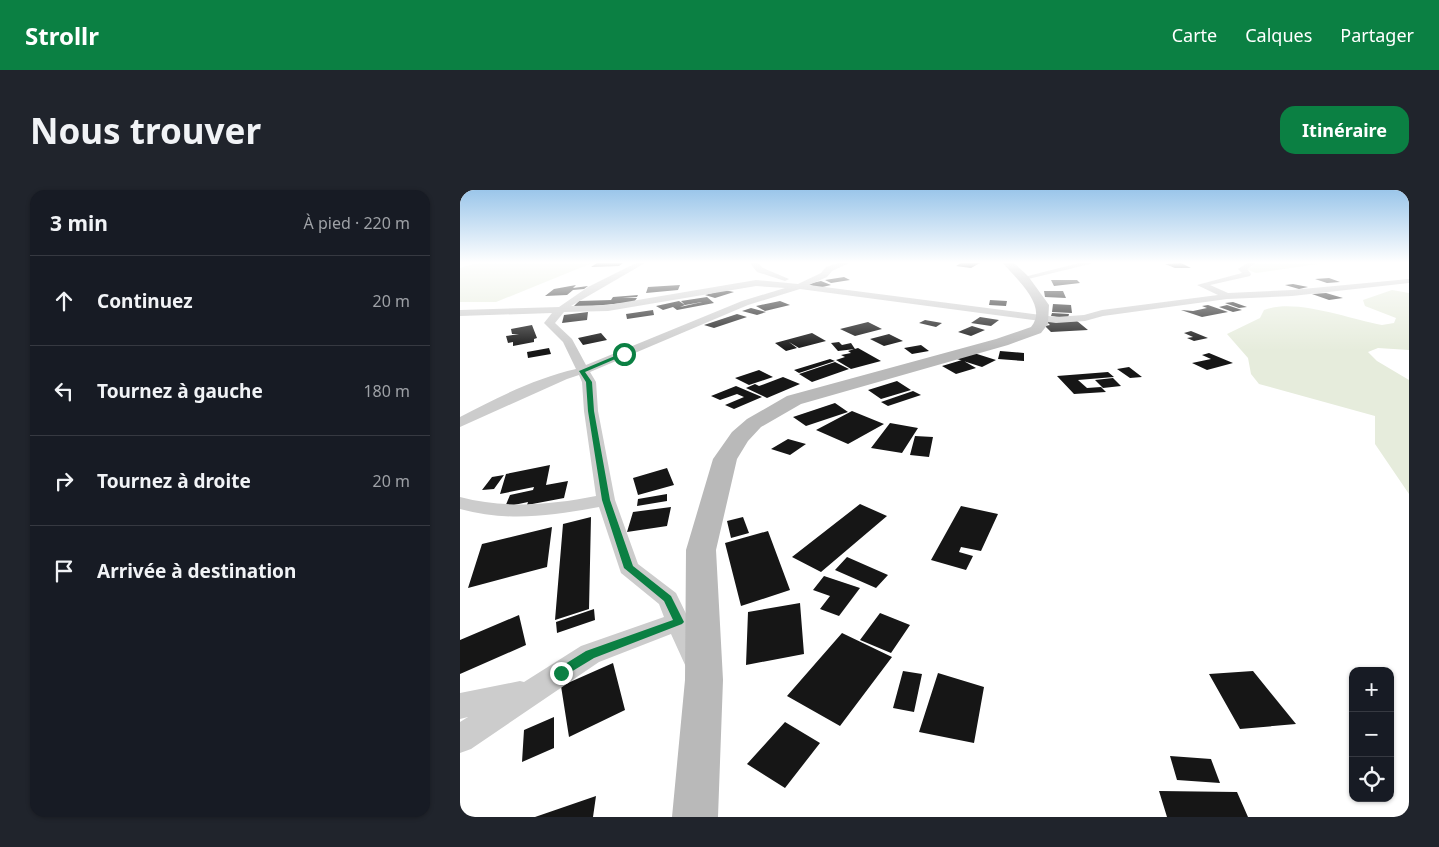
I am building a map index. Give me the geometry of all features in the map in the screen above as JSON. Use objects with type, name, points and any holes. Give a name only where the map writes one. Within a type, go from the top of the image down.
[{"type":"main road","points":[[695,817],[704,680],[701,550],[725,459],[740,437],[754,423],[794,400],[1002,342],[1036,330],[1041,324],[1042,305],[1036,292]]},
{"type":"street","points":[[588,292],[554,315],[549,323],[568,341],[589,382],[591,411],[606,500],[629,568],[668,599],[704,680]]},
{"type":"street","points":[[460,313],[562,311],[636,305],[700,292]]},
{"type":"street","points":[[460,423],[482,411],[562,376],[582,371],[745,303],[779,292]]},
{"type":"street","points":[[849,292],[999,311],[1040,319],[1085,318],[1102,313],[1227,296],[1299,292]]},
{"type":"street","points":[[1218,292],[1227,296]]},
{"type":"street","points":[[460,503],[485,511],[547,512],[606,500]]},
{"type":"street","points":[[460,739],[590,654],[679,622]]},
{"type":"street","points":[[460,706],[531,691]]},
{"type":"green space","points":[[460,292],[520,292],[496,302],[460,302]]},
{"type":"green space","points":[[1385,292],[1409,293],[1409,350],[1378,348],[1368,352],[1377,361],[1409,380],[1409,494],[1375,444],[1375,416],[1259,384],[1251,374],[1248,358],[1227,334],[1260,318],[1264,310],[1291,306],[1382,325],[1394,323],[1396,318],[1365,306],[1363,300]]},
{"type":"building","points":[[550,292],[570,292],[567,295],[545,296]]},
{"type":"building","points":[[715,292],[733,292],[715,298],[705,295]]},
{"type":"building","points":[[1044,292],[1064,292],[1066,298],[1045,297]]},
{"type":"building","points":[[1326,293],[1343,298],[1329,300],[1312,294]]},
{"type":"building","points":[[638,295],[637,297],[622,298],[637,298],[634,302],[572,308],[579,301],[611,300],[613,297]]},
{"type":"building","points":[[707,297],[714,303],[677,310],[673,307],[663,310],[656,306],[679,301],[685,305],[681,301]]},
{"type":"building","points":[[990,300],[1007,301],[1006,306],[989,305]]},
{"type":"building","points":[[780,301],[790,305],[765,311],[756,306]]},
{"type":"building","points":[[1233,302],[1247,307],[1239,308],[1225,303]]},
{"type":"building","points":[[1053,304],[1071,305],[1072,313],[1052,312]]},
{"type":"building","points":[[1208,305],[1228,312],[1202,317],[1181,310],[1193,311],[1207,308],[1202,306]]},
{"type":"building","points":[[1227,305],[1242,310],[1233,312],[1219,307]]},
{"type":"building","points":[[751,308],[766,312],[757,315],[742,311]]},
{"type":"building","points":[[653,310],[654,315],[627,319],[626,314]]},
{"type":"building","points":[[588,312],[587,320],[562,323],[564,315]]},
{"type":"building","points":[[1052,313],[1069,314],[1068,318],[1051,316]]},
{"type":"building","points":[[737,314],[747,317],[714,328],[704,325]]},
{"type":"building","points":[[980,317],[999,320],[991,326],[971,323]]},
{"type":"building","points":[[925,320],[942,323],[936,327],[919,323]]},
{"type":"building","points":[[1077,321],[1088,330],[1051,332],[1045,326],[1050,325],[1047,322]]},
{"type":"building","points":[[868,322],[882,329],[855,336],[840,329]]},
{"type":"building","points":[[532,325],[537,338],[534,339],[534,342],[513,346],[513,342],[508,343],[506,336],[519,334],[512,334],[511,329]]},
{"type":"building","points":[[972,326],[985,330],[971,336],[958,332]]},
{"type":"building","points":[[1191,331],[1208,338],[1194,341],[1187,338],[1193,337],[1184,333]]},
{"type":"building","points":[[601,333],[607,340],[583,345],[578,338]]},
{"type":"building","points":[[812,333],[826,341],[799,348],[789,342],[797,348],[786,351],[775,343]]},
{"type":"building","points":[[889,334],[903,341],[884,346],[870,339]]},
{"type":"building","points":[[839,342],[842,345],[851,343],[855,349],[838,351],[831,343]]},
{"type":"building","points":[[921,345],[929,351],[912,354],[904,348]]},
{"type":"building","points":[[549,348],[551,354],[528,358],[527,352]]},
{"type":"building","points":[[858,348],[881,361],[851,369],[836,360],[845,357],[841,355],[851,353],[848,351]]},
{"type":"building","points":[[1000,351],[1024,353],[1024,361],[998,359]]},
{"type":"building","points":[[969,353],[996,360],[982,367],[957,359]]},
{"type":"building","points":[[1209,353],[1233,363],[1207,370],[1192,363],[1211,359],[1202,355]]},
{"type":"building","points":[[830,359],[835,361],[799,373],[794,370]]},
{"type":"building","points":[[962,360],[976,368],[956,374],[942,366]]},
{"type":"building","points":[[835,362],[849,369],[812,382],[799,374]]},
{"type":"building","points":[[1129,367],[1142,377],[1130,378],[1117,369]]},
{"type":"building","points":[[759,370],[773,377],[749,385],[735,378]]},
{"type":"building","points":[[1108,372],[1114,377],[1078,380],[1087,388],[1101,387],[1106,392],[1074,394],[1057,376]]},
{"type":"building","points":[[783,377],[800,384],[767,398],[746,388],[755,384],[759,386]]},
{"type":"building","points":[[1113,378],[1121,386],[1103,388],[1095,380]]},
{"type":"building","points":[[897,381],[911,390],[881,399],[868,390]]},
{"type":"building","points":[[736,386],[762,397],[734,409],[725,405],[744,397],[737,394],[720,400],[711,396]]},
{"type":"building","points":[[913,391],[921,395],[888,406],[881,402]]},
{"type":"building","points":[[835,403],[848,412],[806,426],[793,417]]},
{"type":"building","points":[[852,411],[884,424],[848,444],[816,430]]},
{"type":"building","points":[[890,423],[918,428],[902,453],[871,448]]},
{"type":"building","points":[[915,436],[933,437],[929,457],[910,455]]},
{"type":"building","points":[[788,439],[806,444],[790,455],[771,449]]},
{"type":"building","points":[[550,465],[546,485],[568,481],[564,498],[505,507],[510,495],[533,490],[534,487],[500,494],[506,474]]},
{"type":"building","points":[[667,468],[674,485],[638,495],[633,478]]},
{"type":"building","points":[[504,475],[494,489],[482,490],[492,477]]},
{"type":"building","points":[[667,494],[667,501],[637,506],[638,499]]},
{"type":"building","points":[[860,504],[887,516],[821,572],[792,557]]},
{"type":"building","points":[[961,506],[998,514],[981,551],[961,547],[959,552],[973,556],[966,570],[931,560]]},
{"type":"building","points":[[671,507],[667,526],[627,532],[633,512]]},
{"type":"building","points":[[591,517],[589,609],[555,620],[563,524]]},
{"type":"building","points":[[743,517],[749,533],[731,538],[727,521]]},
{"type":"building","points":[[552,527],[547,567],[468,588],[482,544]]},
{"type":"building","points":[[768,531],[790,590],[741,606],[725,543]]},
{"type":"building","points":[[847,557],[888,575],[876,588],[835,570]]},
{"type":"building","points":[[824,576],[860,588],[839,616],[820,609],[830,596],[813,590]]},
{"type":"building","points":[[800,603],[804,654],[746,665],[748,612]]},
{"type":"building","points":[[594,609],[595,620],[557,633],[556,622]]},
{"type":"building","points":[[880,613],[910,625],[891,653],[860,640]]},
{"type":"building","points":[[519,615],[526,645],[460,674],[460,640]]},
{"type":"building","points":[[842,633],[892,657],[840,726],[787,696]]},
{"type":"building","points":[[613,663],[625,710],[569,737],[561,686]]},
{"type":"building","points":[[903,671],[922,674],[914,712],[893,708]]},
{"type":"building","points":[[1253,671],[1296,724],[1240,729],[1209,674]]},
{"type":"building","points":[[938,673],[984,687],[974,743],[919,732]]},
{"type":"building","points":[[554,717],[554,748],[522,762],[524,730]]},
{"type":"building","points":[[785,722],[820,743],[785,788],[747,764]]},
{"type":"building","points":[[1170,756],[1211,759],[1220,783],[1177,780]]},
{"type":"building","points":[[1159,791],[1237,792],[1248,817],[1167,817]]},
{"type":"building","points":[[596,796],[593,817],[535,817]]},
{"type":"route","points":[[561,673],[590,654],[679,622],[668,599],[629,568],[606,500],[595,442],[589,382],[582,371],[624,354]]}]
